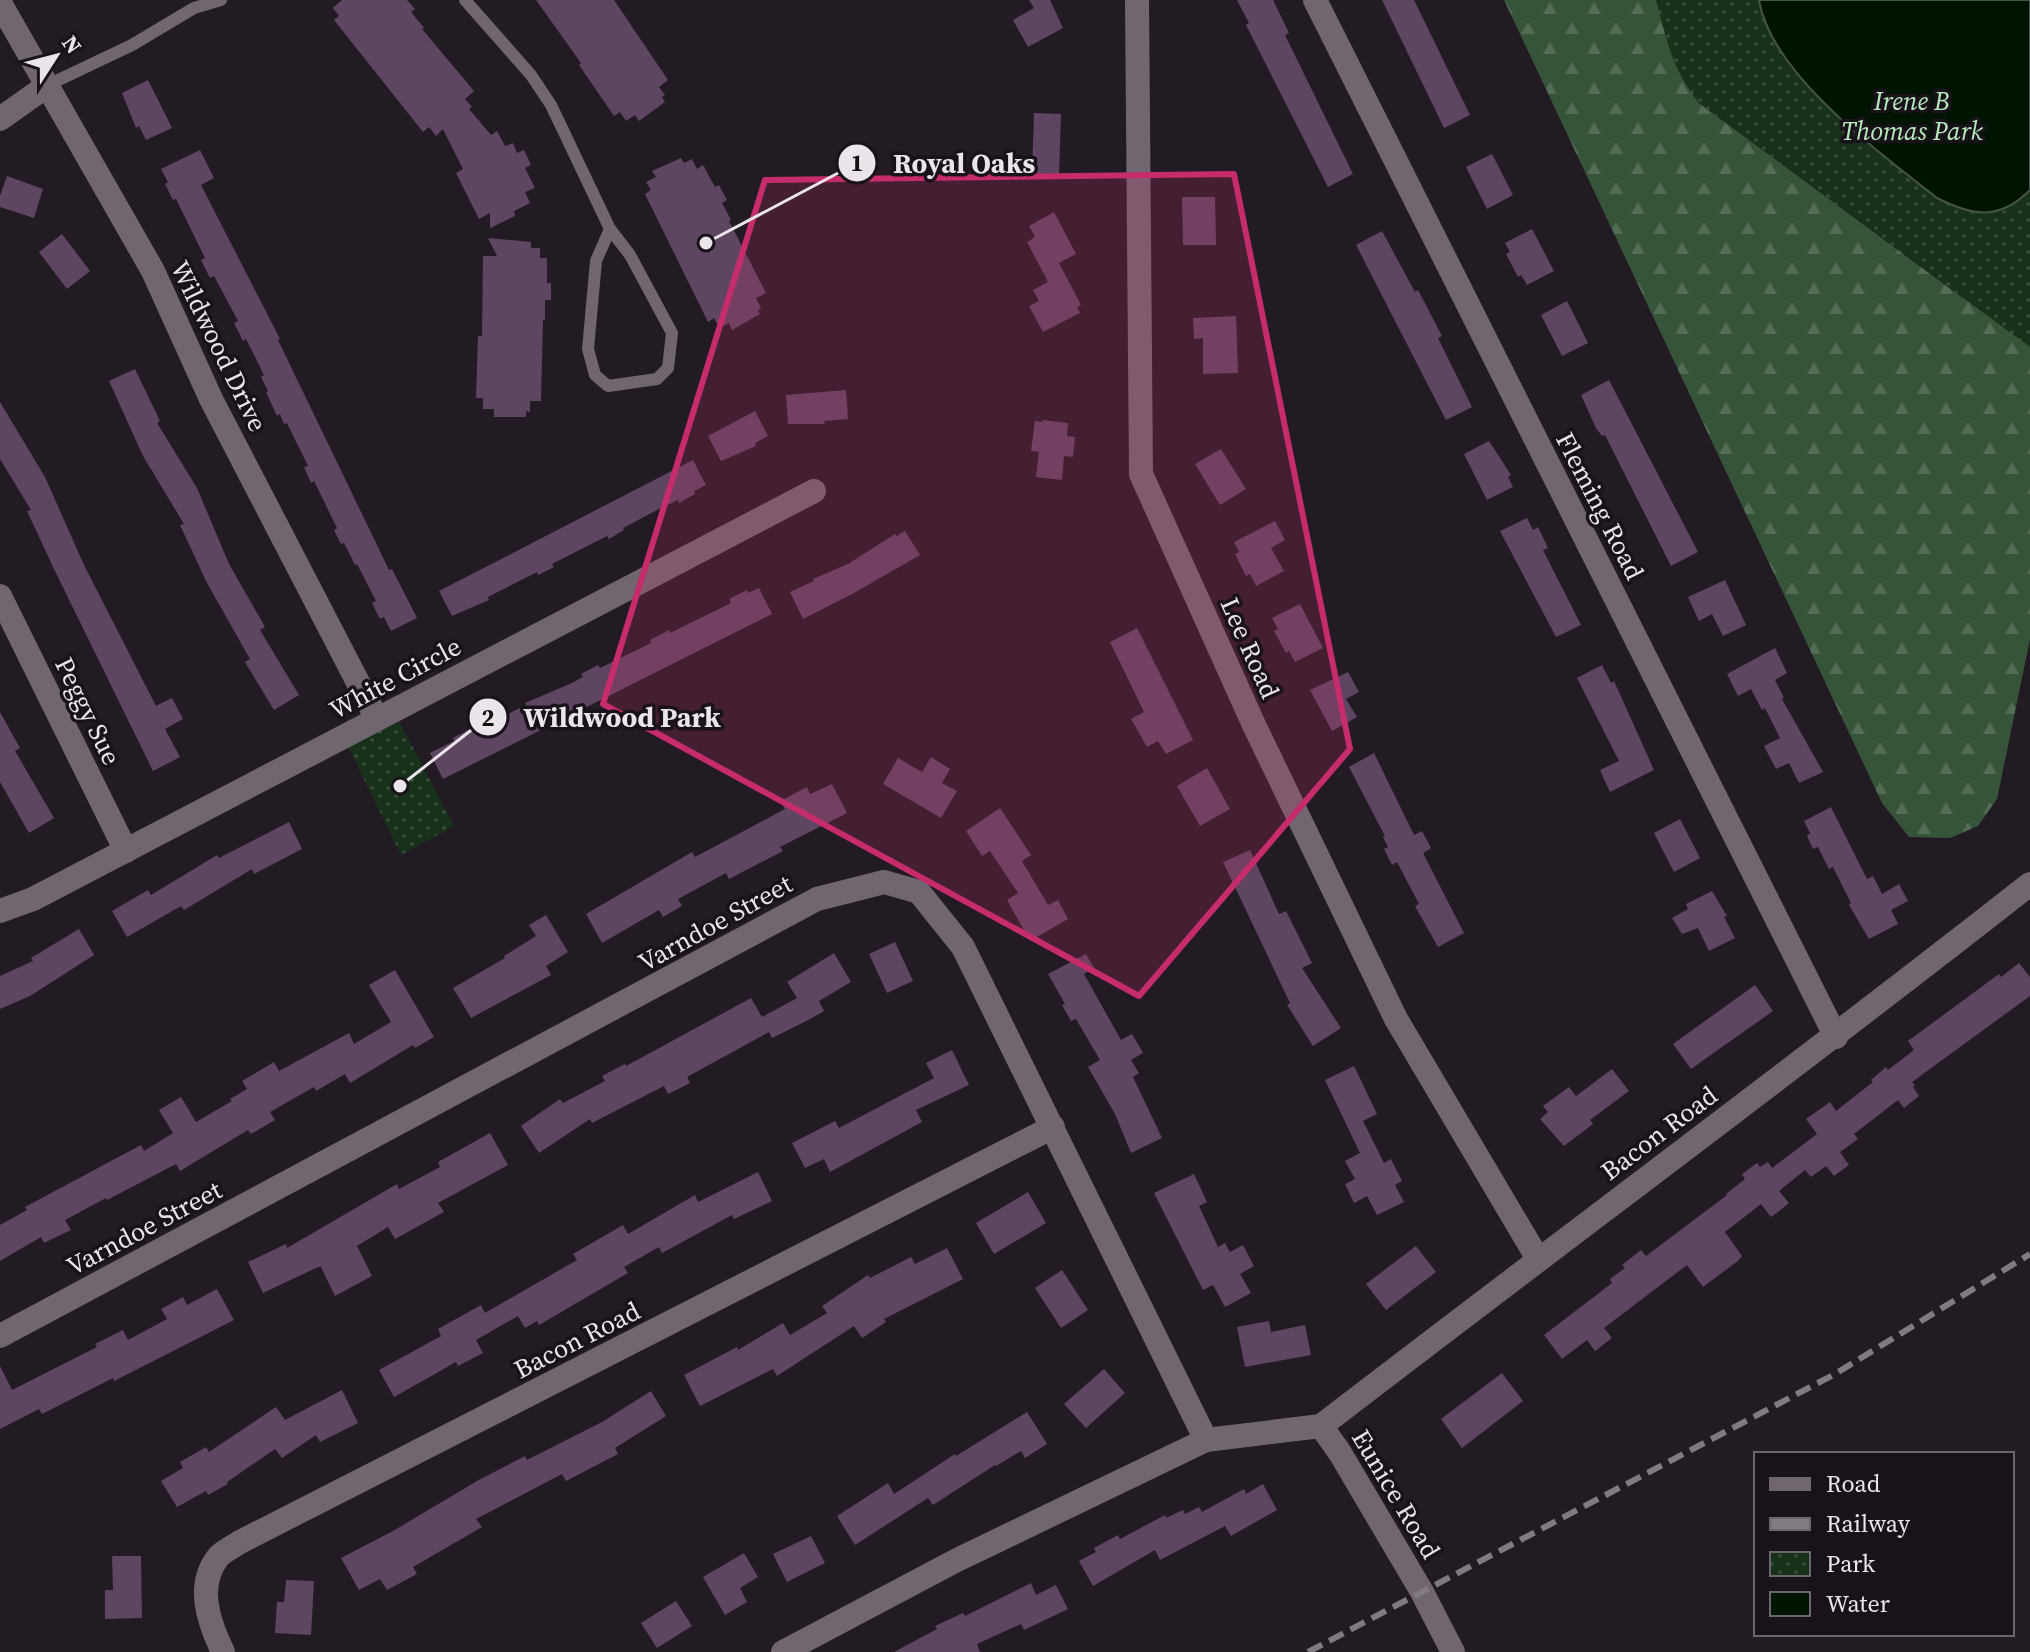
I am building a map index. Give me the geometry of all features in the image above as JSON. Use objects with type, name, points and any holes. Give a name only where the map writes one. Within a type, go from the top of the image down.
[{"type":"street","name":"Lee Road","points":[[1137,0],[1141,474],[1254,725],[1396,1019],[1538,1259]]},
{"type":"street","name":"Fleming Road","points":[[1315,0],[1836,1037]]},
{"type":"street","name":"Wildwood Drive","points":[[0,3],[153,271],[211,399],[377,719]]},
{"type":"street","points":[[0,119],[48,85]]},
{"type":"street","name":"White Circle","points":[[0,911],[33,899],[814,491]]},
{"type":"street","name":"Peggy Sue","points":[[0,596],[126,851]]},
{"type":"street","name":"Varndoe Street","points":[[0,1336],[817,899],[884,882],[919,892],[963,947],[1206,1440]]},
{"type":"street","name":"Bacon Road","points":[[1321,1426],[1538,1259],[1836,1037],[2030,884]]},
{"type":"street","name":"Bacon Road","points":[[223,1652],[210,1624],[205,1583],[219,1556],[240,1542],[1053,1127]]},
{"type":"street","name":"Eunice Road","points":[[1206,1440],[1321,1426],[1422,1592],[1453,1652]]},
{"type":"street","points":[[783,1652],[957,1560],[1206,1440]]},
{"type":"lane","points":[[48,85],[132,45],[194,8],[221,0]]},
{"type":"lane","points":[[465,0],[531,75],[551,105],[610,229],[630,255],[672,333],[668,368],[657,379],[608,386],[595,375],[588,349],[596,261],[610,229]]},
{"type":"highlighted area","points":[[1234,174],[1350,749],[1139,996],[603,704],[765,180]]},
{"type":"green space","points":[[1504,0],[1656,0],[1699,103],[1967,301],[2030,270],[2030,639],[1997,799],[1978,826],[1950,838],[1909,837],[1882,803]]},
{"type":"green space","name":"Irene B Thomas Park","points":[[1656,0],[2030,0],[2030,347],[1699,103],[1676,66]]},
{"type":"green space","points":[[399,721],[454,826],[401,855],[348,746]]},
{"type":"water","points":[[1759,0],[2030,0],[2030,190],[2008,207],[1986,212],[1963,209],[1937,198],[1859,135],[1806,83],[1784,56],[1768,28]]},
{"type":"building","points":[[342,0],[407,0],[415,9],[411,12],[422,29],[474,91],[465,99],[472,107],[469,109],[491,135],[497,131],[505,146],[513,143],[517,153],[524,150],[531,165],[525,168],[535,188],[525,192],[530,203],[514,211],[515,216],[490,228],[490,213],[479,219],[456,173],[463,169],[443,129],[436,136],[429,127],[423,132],[334,20],[339,16],[333,8]]},
{"type":"building","points":[[536,0],[614,0],[668,80],[659,87],[665,95],[662,97],[665,102],[639,121],[635,115],[626,121],[620,112],[614,116]]},
{"type":"building","points":[[1029,0],[1050,0],[1063,28],[1028,47],[1013,20],[1034,8]]},
{"type":"building","points":[[1237,0],[1273,0],[1289,33],[1285,35],[1353,174],[1328,187],[1246,25],[1249,23]]},
{"type":"building","points":[[1382,0],[1414,0],[1470,115],[1444,128]]},
{"type":"building","points":[[148,80],[172,128],[146,140],[139,126],[136,128],[122,93]]},
{"type":"building","points":[[1034,113],[1061,114],[1059,175],[1032,174]]},
{"type":"building","points":[[200,150],[214,178],[201,185],[280,339],[389,570],[392,569],[417,618],[391,631],[384,617],[380,619],[372,603],[376,601],[357,564],[344,543],[341,544],[334,530],[337,528],[314,481],[311,483],[304,467],[308,466],[287,423],[284,424],[280,414],[277,416],[266,392],[261,377],[264,375],[234,323],[238,321],[214,276],[210,278],[201,260],[205,258],[176,199],[173,200],[165,184],[168,182],[161,169]]},
{"type":"building","points":[[1492,154],[1513,195],[1487,209],[1466,167]]},
{"type":"building","points":[[681,158],[684,163],[692,159],[697,169],[703,165],[715,187],[719,185],[727,200],[722,203],[729,221],[766,293],[756,298],[761,308],[758,310],[760,314],[732,330],[729,323],[719,328],[714,318],[708,322],[645,194],[651,190],[646,182],[656,177],[652,171]]},
{"type":"building","points":[[7,176],[43,189],[34,218],[0,207],[0,196]]},
{"type":"building","points":[[1182,197],[1215,197],[1216,245],[1183,245]]},
{"type":"building","points":[[1054,212],[1076,254],[1059,263],[1081,305],[1077,307],[1080,313],[1043,332],[1029,306],[1039,301],[1033,290],[1048,282],[1027,242],[1035,237],[1029,226]]},
{"type":"building","points":[[1532,229],[1554,271],[1527,285],[1521,275],[1518,277],[1506,254],[1510,252],[1505,243]]},
{"type":"building","points":[[1382,231],[1442,336],[1438,338],[1472,407],[1446,420],[1356,245]]},
{"type":"building","points":[[62,234],[90,271],[67,289],[39,252]]},
{"type":"building","points":[[488,238],[531,242],[531,248],[540,248],[540,258],[547,258],[551,300],[545,300],[543,320],[541,401],[530,401],[530,412],[526,411],[526,417],[494,417],[494,409],[483,409],[483,398],[476,398],[478,336],[482,336],[483,256],[497,256]]},
{"type":"building","points":[[1567,301],[1588,343],[1562,356],[1541,315]]},
{"type":"building","points":[[1236,316],[1238,373],[1203,374],[1203,338],[1194,339],[1193,318]]},
{"type":"building","points":[[135,369],[160,421],[157,423],[197,488],[229,564],[265,627],[260,630],[299,695],[274,710],[245,662],[250,659],[207,583],[180,525],[184,524],[143,456],[109,381]]},
{"type":"building","points":[[1609,380],[1698,552],[1671,566],[1605,435],[1602,436],[1596,428],[1581,395]]},
{"type":"building","points":[[846,390],[848,419],[824,421],[825,424],[788,424],[786,395]]},
{"type":"building","points":[[0,402],[45,477],[84,565],[156,706],[172,698],[183,719],[165,729],[180,757],[153,771],[54,569],[27,511],[31,510],[0,459]]},
{"type":"building","points":[[755,411],[768,436],[755,443],[756,446],[721,461],[708,436]]},
{"type":"building","points":[[1035,421],[1068,423],[1067,436],[1075,437],[1073,457],[1064,456],[1062,480],[1036,477],[1039,452],[1031,451]]},
{"type":"building","points":[[1489,441],[1511,475],[1508,477],[1513,487],[1487,500],[1464,454]]},
{"type":"building","points":[[1221,449],[1246,489],[1220,505],[1195,464]]},
{"type":"building","points":[[693,460],[706,485],[694,491],[695,494],[659,509],[609,539],[607,536],[552,564],[554,567],[538,575],[537,572],[488,597],[489,600],[452,616],[439,591]]},
{"type":"building","points":[[1527,518],[1533,530],[1538,527],[1548,548],[1543,550],[1581,625],[1556,637],[1500,531]]},
{"type":"building","points":[[1275,521],[1285,540],[1271,548],[1284,571],[1256,586],[1250,574],[1246,576],[1235,554],[1239,552],[1234,542]]},
{"type":"building","points":[[905,531],[920,555],[803,619],[790,592],[848,564],[895,534]]},
{"type":"building","points":[[1725,580],[1746,625],[1723,636],[1712,614],[1699,621],[1688,597]]},
{"type":"building","points":[[759,588],[772,614],[443,779],[430,753],[454,741],[453,738],[470,729],[472,732],[525,703],[572,683],[598,665],[600,668],[651,643],[650,640],[669,630],[670,633],[731,603],[729,599],[747,590],[748,593]]},
{"type":"building","points":[[1300,604],[1323,648],[1295,662],[1289,651],[1286,653],[1274,631],[1278,629],[1272,618]]},
{"type":"building","points":[[1137,628],[1193,740],[1166,754],[1158,741],[1147,747],[1131,719],[1144,712],[1110,642]]},
{"type":"building","points":[[1775,648],[1787,673],[1775,680],[1782,699],[1823,772],[1799,783],[1789,763],[1776,769],[1764,746],[1780,738],[1765,708],[1762,710],[1751,689],[1738,696],[1727,674]]},
{"type":"building","points":[[1602,665],[1611,683],[1614,681],[1654,770],[1610,792],[1600,770],[1619,761],[1577,678]]},
{"type":"building","points":[[1348,672],[1359,692],[1346,699],[1357,717],[1332,731],[1310,690]]},
{"type":"building","points":[[0,712],[20,748],[15,751],[54,818],[29,833],[0,782]]},
{"type":"building","points":[[1374,753],[1414,835],[1422,831],[1431,848],[1423,853],[1464,933],[1438,947],[1415,906],[1419,904],[1397,862],[1392,865],[1384,849],[1388,847],[1385,836],[1349,767]]},
{"type":"building","points":[[931,757],[950,769],[942,783],[957,791],[941,818],[883,784],[898,758],[922,772]]},
{"type":"building","points":[[1207,768],[1230,809],[1200,826],[1177,786]]},
{"type":"building","points":[[832,784],[847,813],[780,847],[783,851],[729,879],[726,873],[678,899],[682,906],[663,917],[659,910],[602,943],[586,914],[692,852],[695,857],[785,809],[780,801],[807,787],[810,794]]},
{"type":"building","points":[[1831,807],[1867,879],[1873,876],[1882,894],[1899,884],[1908,901],[1891,910],[1898,924],[1869,939],[1849,905],[1851,903],[1833,867],[1829,869],[1818,847],[1813,849],[1807,836],[1810,833],[1804,821]]},
{"type":"building","points":[[1000,808],[1031,855],[1022,861],[1048,905],[1058,900],[1068,919],[1030,941],[1007,900],[1018,893],[990,851],[982,856],[966,831]]},
{"type":"building","points":[[1680,819],[1700,858],[1674,872],[1654,833]]},
{"type":"building","points":[[289,822],[302,849],[254,874],[252,869],[184,910],[181,906],[127,937],[112,911],[148,890],[151,895],[217,855],[219,858]]},
{"type":"building","points":[[1250,850],[1279,914],[1286,911],[1312,963],[1302,968],[1341,1028],[1313,1046],[1287,1005],[1290,1003],[1223,862]]},
{"type":"building","points":[[1712,891],[1727,916],[1724,917],[1735,938],[1709,951],[1698,928],[1682,934],[1672,918],[1688,909],[1686,904]]},
{"type":"building","points":[[546,915],[568,952],[546,966],[551,975],[471,1018],[453,988],[536,936],[529,925]]},
{"type":"building","points":[[79,929],[94,955],[30,996],[0,1009],[0,976],[33,961],[31,958]]},
{"type":"building","points":[[895,942],[913,981],[887,993],[869,954]]},
{"type":"building","points":[[834,953],[851,982],[819,1001],[824,1011],[810,1019],[772,1038],[769,1032],[687,1077],[690,1083],[668,1094],[664,1086],[592,1123],[590,1119],[539,1153],[521,1126],[560,1099],[563,1103],[605,1081],[602,1076],[751,998],[762,1017],[797,998],[787,982]]},
{"type":"building","points":[[1086,954],[1094,968],[1084,974],[1121,1040],[1132,1034],[1143,1053],[1131,1060],[1139,1073],[1133,1077],[1162,1138],[1131,1153],[1115,1114],[1088,1067],[1100,1060],[1076,1019],[1071,1021],[1048,974]]},
{"type":"building","points":[[2019,963],[2030,977],[2030,996],[1912,1082],[1919,1096],[1904,1108],[1898,1100],[1854,1134],[1858,1139],[1840,1152],[1849,1165],[1834,1176],[1826,1166],[1811,1177],[1805,1170],[1779,1191],[1789,1203],[1778,1212],[1771,1217],[1761,1204],[1725,1232],[1742,1256],[1739,1260],[1703,1287],[1687,1265],[1604,1328],[1612,1338],[1595,1351],[1587,1340],[1562,1359],[1544,1335],[1612,1283],[1610,1279],[1625,1268],[1622,1265],[1641,1250],[1646,1256],[1727,1195],[1745,1179],[1742,1174],[1757,1163],[1760,1167],[1768,1162],[1772,1168],[1817,1134],[1806,1119],[1830,1102],[1836,1111],[1873,1082],[1871,1080],[1886,1067],[1888,1070],[1914,1050],[1908,1041],[1999,974],[2001,977]]},
{"type":"building","points":[[395,970],[434,1037],[415,1048],[413,1045],[350,1083],[345,1074],[316,1091],[314,1087],[270,1112],[275,1120],[251,1134],[248,1130],[180,1171],[176,1164],[106,1198],[65,1220],[71,1230],[44,1243],[41,1237],[0,1261],[0,1225],[27,1210],[25,1207],[141,1145],[144,1151],[173,1133],[159,1110],[181,1097],[196,1122],[232,1101],[230,1099],[247,1089],[242,1081],[274,1062],[279,1071],[349,1033],[354,1044],[391,1022],[369,985]]},
{"type":"building","points":[[1755,985],[1773,1011],[1691,1069],[1673,1044]]},
{"type":"building","points":[[952,1050],[969,1085],[916,1110],[922,1122],[830,1172],[824,1159],[805,1168],[792,1143],[835,1121],[839,1128],[934,1078],[926,1063]]},
{"type":"building","points":[[1354,1066],[1377,1114],[1363,1121],[1384,1163],[1391,1159],[1402,1181],[1395,1185],[1404,1202],[1377,1215],[1367,1196],[1354,1203],[1345,1184],[1355,1179],[1345,1161],[1360,1153],[1325,1080]]},
{"type":"building","points":[[1612,1069],[1629,1091],[1590,1120],[1593,1124],[1564,1146],[1540,1119],[1548,1112],[1543,1106],[1569,1087],[1576,1096]]},
{"type":"building","points":[[490,1133],[508,1165],[438,1203],[444,1212],[395,1239],[388,1227],[357,1246],[372,1276],[335,1296],[321,1267],[318,1267],[263,1293],[248,1262],[286,1244],[287,1248],[397,1184],[399,1189],[440,1167],[438,1162]]},
{"type":"building","points":[[758,1172],[772,1201],[734,1219],[732,1215],[662,1253],[659,1247],[624,1267],[628,1273],[539,1325],[537,1321],[525,1328],[518,1316],[476,1340],[483,1353],[458,1366],[456,1362],[394,1397],[379,1370],[441,1336],[438,1329],[481,1305],[485,1313],[577,1260],[573,1254],[623,1225],[628,1234],[695,1195],[698,1202]]},
{"type":"building","points":[[1194,1174],[1207,1202],[1199,1206],[1218,1247],[1225,1243],[1230,1252],[1243,1245],[1254,1266],[1240,1274],[1251,1293],[1225,1307],[1213,1285],[1203,1290],[1154,1193]]},
{"type":"building","points":[[1028,1192],[1046,1223],[994,1254],[976,1223]]},
{"type":"building","points":[[1416,1246],[1436,1272],[1386,1310],[1366,1284]]},
{"type":"building","points":[[947,1248],[963,1279],[884,1319],[886,1322],[862,1338],[854,1326],[777,1376],[773,1369],[700,1406],[684,1375],[737,1347],[738,1350],[783,1323],[790,1335],[827,1313],[822,1306],[868,1275],[870,1278],[911,1257],[915,1264]]},
{"type":"building","points":[[1062,1270],[1088,1310],[1061,1328],[1035,1288]]},
{"type":"building","points":[[217,1289],[234,1320],[114,1381],[113,1378],[42,1414],[39,1409],[0,1429],[0,1366],[12,1390],[97,1347],[95,1344],[123,1330],[128,1340],[167,1319],[161,1309],[183,1297],[187,1305]]},
{"type":"building","points":[[1269,1321],[1271,1332],[1305,1325],[1311,1355],[1245,1367],[1237,1327]]},
{"type":"building","points":[[1104,1369],[1125,1393],[1086,1428],[1064,1404]]},
{"type":"building","points":[[1502,1373],[1523,1401],[1462,1448],[1441,1419]]},
{"type":"building","points":[[342,1390],[358,1423],[320,1442],[316,1435],[282,1458],[275,1449],[228,1484],[208,1495],[206,1491],[177,1507],[161,1481],[183,1468],[180,1462],[206,1447],[209,1452],[276,1407],[285,1420]]},
{"type":"building","points":[[651,1391],[666,1416],[615,1448],[618,1454],[566,1481],[562,1474],[476,1519],[482,1527],[413,1567],[417,1574],[387,1590],[380,1579],[359,1590],[341,1558],[477,1481],[602,1422]]},
{"type":"building","points":[[1027,1412],[1047,1444],[1025,1458],[1021,1451],[933,1505],[928,1498],[855,1545],[837,1516],[888,1483],[894,1494]]},
{"type":"building","points":[[1263,1484],[1277,1510],[1231,1536],[1225,1526],[1160,1560],[1155,1550],[1093,1586],[1079,1561],[1096,1552],[1094,1548],[1118,1535],[1120,1539],[1165,1515],[1166,1518],[1183,1510],[1185,1514],[1199,1507],[1202,1512],[1244,1489],[1246,1494]]},
{"type":"building","points":[[811,1536],[825,1563],[787,1582],[773,1554]]},
{"type":"building","points":[[744,1553],[758,1577],[740,1588],[747,1602],[725,1615],[703,1577]]},
{"type":"building","points":[[112,1556],[141,1556],[142,1618],[105,1619],[105,1590],[113,1590]]},
{"type":"building","points":[[286,1580],[314,1581],[311,1635],[275,1633],[277,1602],[284,1602]]},
{"type":"building","points":[[1031,1583],[1036,1595],[1056,1585],[1068,1609],[1024,1630],[1021,1624],[977,1644],[980,1652],[894,1652],[937,1629],[935,1626],[963,1613],[965,1616]]},
{"type":"building","points":[[676,1601],[692,1626],[657,1648],[641,1623]]},
{"type":"railway","points":[[1308,1652],[1835,1374],[2030,1254]]},
{"type":"place","name":"Royal Oaks","points":[[706,243]]},
{"type":"place","name":"Wildwood Park","points":[[400,786]]}]
